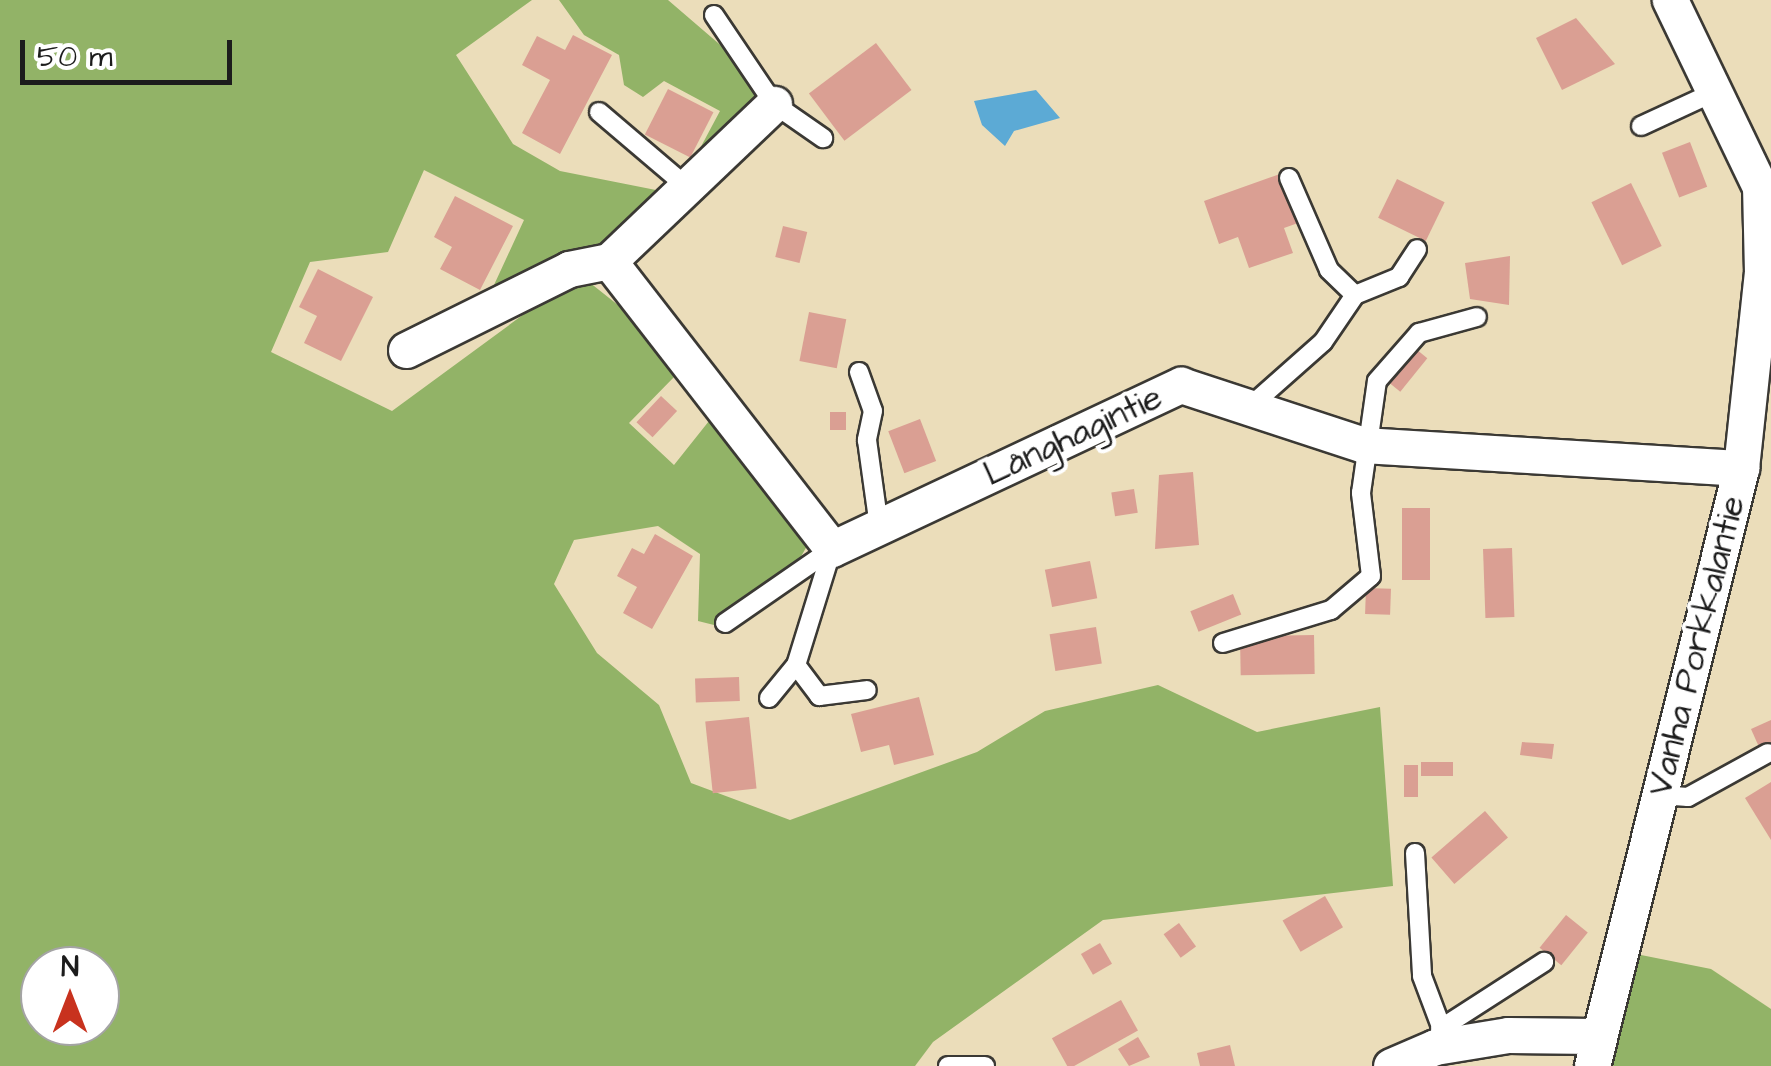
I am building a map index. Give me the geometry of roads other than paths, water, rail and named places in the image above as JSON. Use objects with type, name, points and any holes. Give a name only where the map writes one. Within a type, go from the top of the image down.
[{"type":"street","name":"Vanha Porkkalantie","points":[[1594,1051],[1753,449],[1768,228],[1760,187],[1720,90],[1670,0]]},
{"type":"street","points":[[406,350],[570,269],[609,261],[774,104]]},
{"type":"street","points":[[609,261],[832,548]]},
{"type":"street","name":"Långhagintie","points":[[832,548],[1180,386],[1254,404],[1364,445],[1753,449]]},
{"type":"street","points":[[1391,1066],[1444,1037],[1565,1030],[1594,1051]]},
{"type":"lane","points":[[714,15],[774,104],[823,138]]},
{"type":"lane","points":[[1641,126],[1720,90]]},
{"type":"lane","points":[[599,112],[687,187]]},
{"type":"lane","points":[[1290,178],[1330,270],[1354,295]]},
{"type":"lane","points":[[1254,404],[1323,342],[1354,295],[1399,277],[1416,249]]},
{"type":"lane","points":[[1223,643],[1331,610],[1371,576],[1364,445],[1371,398],[1396,350],[1419,333],[1477,317]]},
{"type":"lane","points":[[859,372],[873,410],[867,440],[879,527]]},
{"type":"lane","points":[[726,624],[832,548]]},
{"type":"lane","points":[[769,698],[796,665],[832,548]]},
{"type":"lane","points":[[796,665],[820,696],[867,690]]},
{"type":"lane","points":[[1660,795],[1688,797],[1768,753]]},
{"type":"lane","points":[[1415,853],[1422,976],[1444,1037],[1510,992],[1544,962]]},
{"type":"lane","points":[[948,1066],[985,1066]]},
{"type":"water","points":[[1036,90],[1060,118],[1014,131],[1005,146],[982,125],[974,101]]}]
